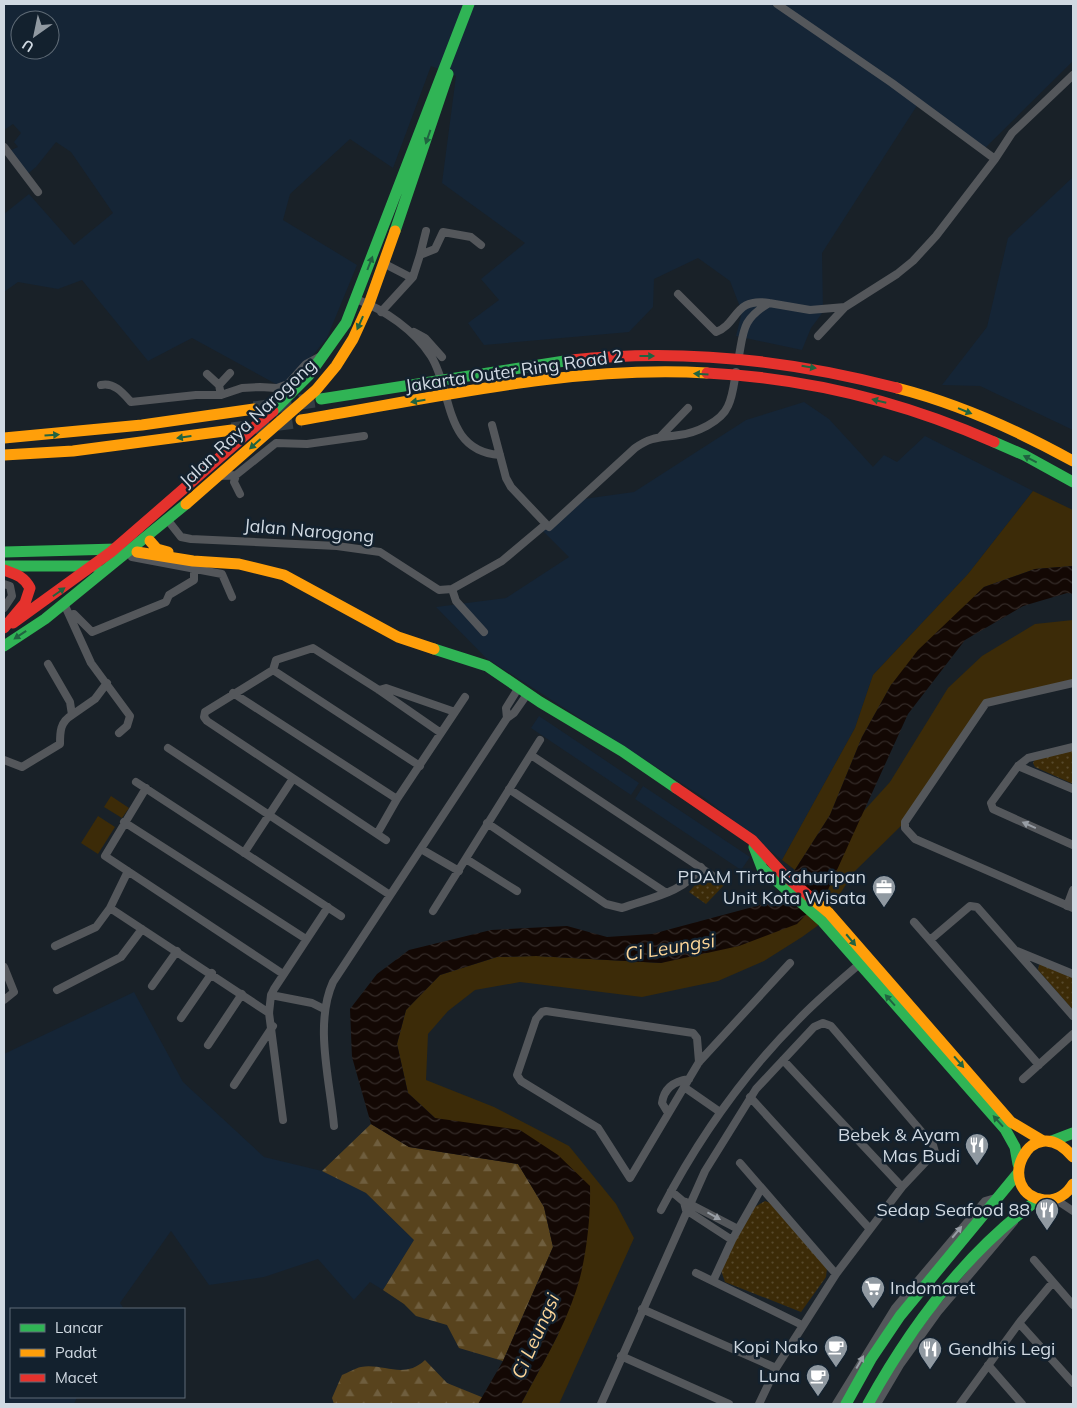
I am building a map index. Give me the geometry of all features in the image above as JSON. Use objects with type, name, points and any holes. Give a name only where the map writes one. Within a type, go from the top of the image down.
[{"type":"main road","name":"Jalan Raya Narogong","points":[[127,554],[292,394],[327,353],[339,335],[356,299],[456,40],[468,4]]},
{"type":"main road","name":"Jalan Raya Narogong","points":[[4,628],[127,554],[170,516],[192,500],[316,390],[336,366],[353,339],[369,304],[444,91],[456,40]]},
{"type":"main road","name":"Jakarta Outer Ring Road 2","points":[[321,400],[543,364],[622,356],[749,358],[824,370],[891,386],[959,408],[1020,433],[1073,461]]},
{"type":"main road","name":"Jakarta Outer Ring Road 2","points":[[301,420],[545,381],[623,373],[747,376],[821,387],[896,406],[953,424],[1012,449],[1073,482]]},
{"type":"main road","points":[[4,438],[142,426],[254,409]]},
{"type":"main road","points":[[4,455],[73,451],[232,430]]},
{"type":"main road","points":[[44,619],[68,611],[127,554],[150,541],[170,524],[192,500]]},
{"type":"main road","points":[[150,541],[157,549],[193,556],[198,564]]},
{"type":"main road","points":[[4,552],[127,554],[185,560],[198,564],[239,564],[284,575],[381,626],[398,637],[487,666],[622,752],[752,840],[780,878],[815,909],[828,913],[862,961],[1005,1129],[1015,1147],[1018,1169],[1024,1189],[1038,1199]]},
{"type":"main road","points":[[4,568],[99,570]]},
{"type":"main road","points":[[4,568],[26,580],[29,597],[26,606],[4,628]]},
{"type":"main road","name":"Jalan Raya Narogong","points":[[4,646],[44,619],[99,570]]},
{"type":"main road","points":[[862,961],[1011,1122],[1047,1141],[1066,1148],[1073,1157]]},
{"type":"main road","points":[[846,1404],[911,1294],[1002,1196],[1027,1149],[1072,1132]]},
{"type":"main road","points":[[868,1404],[937,1306],[996,1232],[1019,1212],[1038,1199],[1055,1199],[1062,1196],[1073,1184]]},
{"type":"street","points":[[777,4],[892,82],[995,158]]},
{"type":"street","points":[[818,336],[845,307],[897,274],[913,261],[936,236],[1012,133],[1073,75]]},
{"type":"street","points":[[4,147],[7,159],[38,192]]},
{"type":"street","points":[[381,312],[412,278],[426,231]]},
{"type":"street","points":[[420,255],[435,249],[445,231],[471,237],[481,245]]},
{"type":"street","points":[[383,263],[412,278]]},
{"type":"street","points":[[678,294],[716,332],[722,329],[736,311],[744,306],[762,302],[822,311],[845,307]]},
{"type":"street","points":[[356,299],[369,304],[425,338],[442,357]]},
{"type":"street","points":[[492,425],[503,470],[511,487],[549,527],[635,448],[648,439],[680,435],[704,427],[718,419],[728,409],[747,321],[752,314],[769,303]]},
{"type":"street","points":[[409,329],[436,366],[453,421],[460,432],[482,452],[500,454]]},
{"type":"street","points":[[101,385],[106,384],[116,388],[131,402],[196,395],[221,395],[242,388],[277,388],[288,384],[306,364],[327,353]]},
{"type":"street","points":[[219,385],[230,373]]},
{"type":"street","points":[[207,374],[219,385],[221,395]]},
{"type":"street","points":[[277,388],[292,394]]},
{"type":"street","points":[[662,436],[688,408]]},
{"type":"street","points":[[240,494],[234,482],[236,475],[276,443],[307,444],[364,436]]},
{"type":"street","points":[[218,476],[236,475]]},
{"type":"street","name":"Jalan Narogong","points":[[170,524],[180,537],[191,539],[337,546],[380,552],[439,590],[452,589]]},
{"type":"street","points":[[484,632],[456,600],[452,589],[502,561],[546,524]]},
{"type":"street","points":[[68,611],[74,614],[92,632],[106,628],[162,605],[169,596],[194,580],[198,564],[222,574],[232,597]]},
{"type":"street","points":[[4,584],[10,586],[12,596],[4,608]]},
{"type":"street","points":[[68,611],[92,663],[130,716],[127,726],[119,733]]},
{"type":"street","points":[[273,670],[272,665],[281,657],[313,648],[441,733]]},
{"type":"street","points":[[48,664],[70,702],[72,716]]},
{"type":"street","points":[[273,670],[205,712],[204,717],[207,721],[292,780],[386,840]]},
{"type":"street","points":[[273,670],[420,766]]},
{"type":"street","points":[[1073,682],[986,703],[905,822],[905,828],[915,839],[1070,907],[1073,890]]},
{"type":"street","points":[[4,760],[22,767],[60,744],[61,728],[66,719],[95,700],[107,683]]},
{"type":"street","points":[[378,690],[386,688],[455,712]]},
{"type":"street","points":[[334,1126],[323,1023],[324,1009],[333,982],[507,718],[506,708],[523,690]]},
{"type":"street","points":[[233,693],[397,799]]},
{"type":"street","points":[[377,834],[397,799],[465,697]]},
{"type":"street","points":[[433,911],[540,740]]},
{"type":"street","points":[[1073,746],[1028,758],[1018,766],[991,803],[993,809],[1073,845]]},
{"type":"street","points":[[168,748],[390,895]]},
{"type":"street","points":[[531,754],[716,878]]},
{"type":"street","points":[[1018,766],[1073,789]]},
{"type":"street","points":[[244,853],[292,780]]},
{"type":"street","points":[[136,782],[341,916]]},
{"type":"street","points":[[146,788],[104,856],[282,974]]},
{"type":"street","points":[[509,789],[665,892]]},
{"type":"street","points":[[124,822],[306,939]]},
{"type":"street","points":[[487,823],[606,904],[622,908],[684,886],[694,878],[701,867]]},
{"type":"street","points":[[421,849],[459,871]]},
{"type":"street","points":[[466,859],[517,891]]},
{"type":"street","points":[[56,946],[96,927],[110,908],[128,871]]},
{"type":"street","points":[[930,940],[970,906],[977,907],[1073,1016]]},
{"type":"street","points":[[283,1120],[273,1026],[269,1013],[271,995],[282,974],[328,907]]},
{"type":"street","points":[[110,908],[178,951],[269,1013]]},
{"type":"street","points":[[914,922],[1039,1065]]},
{"type":"street","points":[[57,990],[121,957],[142,929]]},
{"type":"street","points":[[1014,950],[1073,974]]},
{"type":"street","points":[[152,986],[178,951]]},
{"type":"street","points":[[661,1210],[671,1190],[720,1112],[754,1068],[797,1020],[862,961]]},
{"type":"street","points":[[699,1062],[698,1038],[693,1033],[546,1010],[539,1015],[517,1075],[518,1078],[598,1128],[630,1178],[699,1062],[790,963]]},
{"type":"street","points":[[4,967],[14,992],[4,1000]]},
{"type":"street","points":[[181,1018],[212,974]]},
{"type":"street","points":[[208,1045],[242,994]]},
{"type":"street","points":[[271,995],[312,1004],[324,1009]]},
{"type":"street","points":[[601,1404],[687,1205],[705,1171],[750,1097],[814,1027],[823,1023],[831,1026],[935,1149],[933,1155],[902,1187],[869,1228],[836,1274],[802,1324],[776,1368],[759,1404]]},
{"type":"street","points":[[234,1085],[273,1026]]},
{"type":"street","points":[[1024,1079],[1073,1034]]},
{"type":"street","points":[[783,1060],[902,1187]]},
{"type":"street","points":[[668,1113],[662,1103],[665,1094],[675,1082],[689,1078]]},
{"type":"street","points":[[684,1087],[720,1112]]},
{"type":"street","points":[[750,1097],[869,1228]]},
{"type":"street","points":[[740,1164],[836,1274]]},
{"type":"street","points":[[713,1281],[732,1240],[761,1189]]},
{"type":"street","points":[[671,1190],[732,1240]]},
{"type":"street","points":[[1055,1199],[1073,1211]]},
{"type":"street","points":[[687,1205],[738,1229]]},
{"type":"street","points":[[1034,1260],[1073,1305]]},
{"type":"street","points":[[696,1274],[802,1324]]},
{"type":"street","points":[[960,1404],[1053,1282]]},
{"type":"street","points":[[836,1404],[866,1351],[911,1294]]},
{"type":"street","points":[[877,1404],[937,1306]]},
{"type":"street","points":[[642,1309],[776,1368]]},
{"type":"street","points":[[1020,1323],[1073,1384]]},
{"type":"street","points":[[621,1356],[729,1404]]},
{"type":"street","points":[[988,1366],[1022,1404]]},
{"type":"shaded area","points":[[4,4],[1073,4],[1073,61],[984,149],[918,104],[822,253],[823,312],[811,328],[802,350],[736,336],[742,312],[730,281],[698,258],[654,279],[653,307],[629,332],[484,345],[468,323],[499,300],[481,279],[525,243],[442,183],[456,76],[431,66],[393,168],[350,139],[290,194],[283,220],[357,265],[327,338],[285,389],[192,338],[148,361],[82,280],[58,289],[18,282],[4,292],[4,214],[29,194],[74,245],[113,213],[71,152],[56,142],[36,167],[25,176],[5,153],[18,147],[14,142],[21,133],[13,124],[4,130]]},
{"type":"shaded area","points":[[1073,177],[1073,430],[980,386],[942,385],[987,327],[1008,238]]},
{"type":"shaded area","points":[[804,402],[829,419],[873,467],[884,455],[897,462],[925,436],[1033,491],[968,574],[873,675],[855,728],[782,860],[706,799],[486,658],[436,607],[506,598],[569,557],[543,531],[576,500],[634,492],[746,420]]},
{"type":"shaded area","points":[[1033,491],[1073,510],[1073,566],[1035,569],[984,587],[891,685],[862,737],[830,815],[795,870],[782,860],[855,728],[873,675],[968,574]]},
{"type":"shaded area","points":[[1073,620],[1073,683],[986,703],[905,822],[855,871],[820,924],[802,937],[764,961],[718,981],[642,997],[520,982],[475,990],[448,1011],[428,1034],[426,1080],[494,1107],[569,1146],[616,1204],[634,1238],[559,1404],[521,1404],[558,1335],[590,1186],[435,1118],[408,1093],[397,1044],[406,1010],[440,975],[497,957],[536,956],[661,963],[826,894],[861,814],[890,782],[948,688],[982,656],[1035,624]]},
{"type":"shaded area","points":[[539,716],[639,783],[631,795],[531,728]]},
{"type":"shaded area","points":[[1073,750],[1073,784],[1035,767],[1033,763],[1035,759]]},
{"type":"shaded area","points":[[643,786],[750,857],[741,870],[635,799]]},
{"type":"shaded area","points":[[111,796],[129,808],[122,818],[104,807]]},
{"type":"shaded area","points":[[98,816],[115,827],[98,854],[81,843]]},
{"type":"shaded area","points":[[707,874],[726,883],[706,904],[689,892]]},
{"type":"shaded area","points":[[1041,964],[1073,978],[1073,1010],[1038,970]]},
{"type":"shaded area","points":[[134,992],[183,1082],[264,1157],[322,1171],[366,1193],[414,1240],[383,1290],[370,1282],[354,1300],[318,1259],[264,1277],[209,1285],[171,1231],[120,1303],[123,1308],[10,1308],[10,1398],[77,1398],[74,1404],[5,1404],[4,1054]]},
{"type":"shaded area","points":[[765,1201],[773,1204],[827,1268],[826,1277],[801,1312],[725,1282],[721,1270],[736,1239],[755,1207]]},
{"type":"green space","points":[[371,1124],[409,1147],[518,1164],[544,1207],[553,1247],[503,1361],[459,1348],[447,1325],[416,1316],[404,1304],[383,1290],[414,1240],[366,1193],[322,1171]]},
{"type":"green space","points":[[425,1360],[447,1383],[484,1398],[478,1404],[334,1404],[332,1398],[342,1375],[356,1368],[369,1366],[402,1370],[417,1366]]},
{"type":"water","name":"Ci Leungsi","points":[[1073,566],[1073,594],[1067,593],[1023,606],[965,640],[908,714],[826,894],[797,924],[739,946],[661,963],[536,956],[497,957],[440,975],[406,1010],[397,1044],[408,1093],[435,1118],[520,1130],[558,1155],[590,1186],[590,1211],[583,1267],[571,1306],[551,1349],[521,1404],[478,1404],[503,1361],[553,1247],[544,1207],[518,1164],[409,1147],[371,1124],[352,1057],[350,1009],[377,974],[409,950],[491,930],[567,926],[607,937],[652,934],[775,901],[830,815],[862,737],[891,685],[918,650],[984,587],[1035,569]]},
{"type":"tunnel","points":[[254,409],[321,399]]},
{"type":"tunnel","points":[[232,430],[301,420]]},
{"type":"traffic: fast","points":[[273,411],[309,375],[346,323],[469,4]]},
{"type":"traffic: fast","points":[[395,231],[448,74]]},
{"type":"traffic: fast","points":[[321,399],[571,360]]},
{"type":"traffic: fast","points":[[994,442],[1024,455],[1073,482]]},
{"type":"traffic: fast","points":[[4,646],[45,619],[186,504]]},
{"type":"traffic: fast","points":[[4,552],[117,549]]},
{"type":"traffic: fast","points":[[4,566],[96,566]]},
{"type":"traffic: fast","points":[[434,649],[487,666],[540,702],[622,751],[676,788]]},
{"type":"traffic: fast","points":[[754,847],[762,868],[823,922],[1005,1129],[1015,1147],[1018,1164]]},
{"type":"traffic: fast","points":[[1052,1141],[1073,1133]]},
{"type":"traffic: fast","points":[[846,1404],[871,1359],[900,1316],[1018,1173]]},
{"type":"traffic: fast","points":[[868,1404],[903,1346],[943,1292],[988,1242],[1039,1199]]},
{"type":"traffic: slow","points":[[186,504],[316,390],[336,366],[353,339],[369,304],[395,231]]},
{"type":"traffic: slow","points":[[301,420],[452,393],[554,379],[605,374],[707,373]]},
{"type":"traffic: slow","points":[[897,388],[920,394],[987,419],[1073,461]]},
{"type":"traffic: slow","points":[[4,438],[142,425],[254,409]]},
{"type":"traffic: slow","points":[[4,455],[73,451],[232,430]]},
{"type":"traffic: slow","points":[[150,541],[157,549],[168,552]]},
{"type":"traffic: slow","points":[[137,552],[193,561],[239,564],[284,575],[398,637],[434,649]]},
{"type":"traffic: slow","points":[[810,897],[829,913],[1011,1122],[1043,1141]]},
{"type":"traffic: slow","points":[[1073,1157],[1057,1144],[1043,1141],[1031,1146],[1023,1157],[1019,1170],[1021,1183],[1029,1194],[1044,1200],[1061,1196],[1073,1184]]},
{"type":"traffic: jam","points":[[571,360],[653,355],[735,359],[816,370],[897,388]]},
{"type":"traffic: jam","points":[[707,373],[781,380],[854,394],[925,415],[994,442]]},
{"type":"traffic: jam","points":[[13,623],[111,552],[273,411]]},
{"type":"traffic: jam","points":[[4,570],[22,578],[30,588],[25,603],[4,628]]},
{"type":"traffic: jam","points":[[676,788],[752,840],[783,874],[810,897]]},
{"type":"place","name":"PDAM Tirta Kahuripan Unit Kota Wisata","points":[[884,908]]},
{"type":"place","name":"Bebek & Ayam Mas Budi","points":[[977,1166]]},
{"type":"place","name":"Sedap Seafood 88","points":[[1047,1231]]},
{"type":"place","name":"Indomaret","points":[[873,1309]]},
{"type":"place","name":"Kopi Nako","points":[[836,1368]]},
{"type":"place","name":"Gendhis Legi","points":[[930,1370]]},
{"type":"place","name":"Luna","points":[[818,1397]]}]
